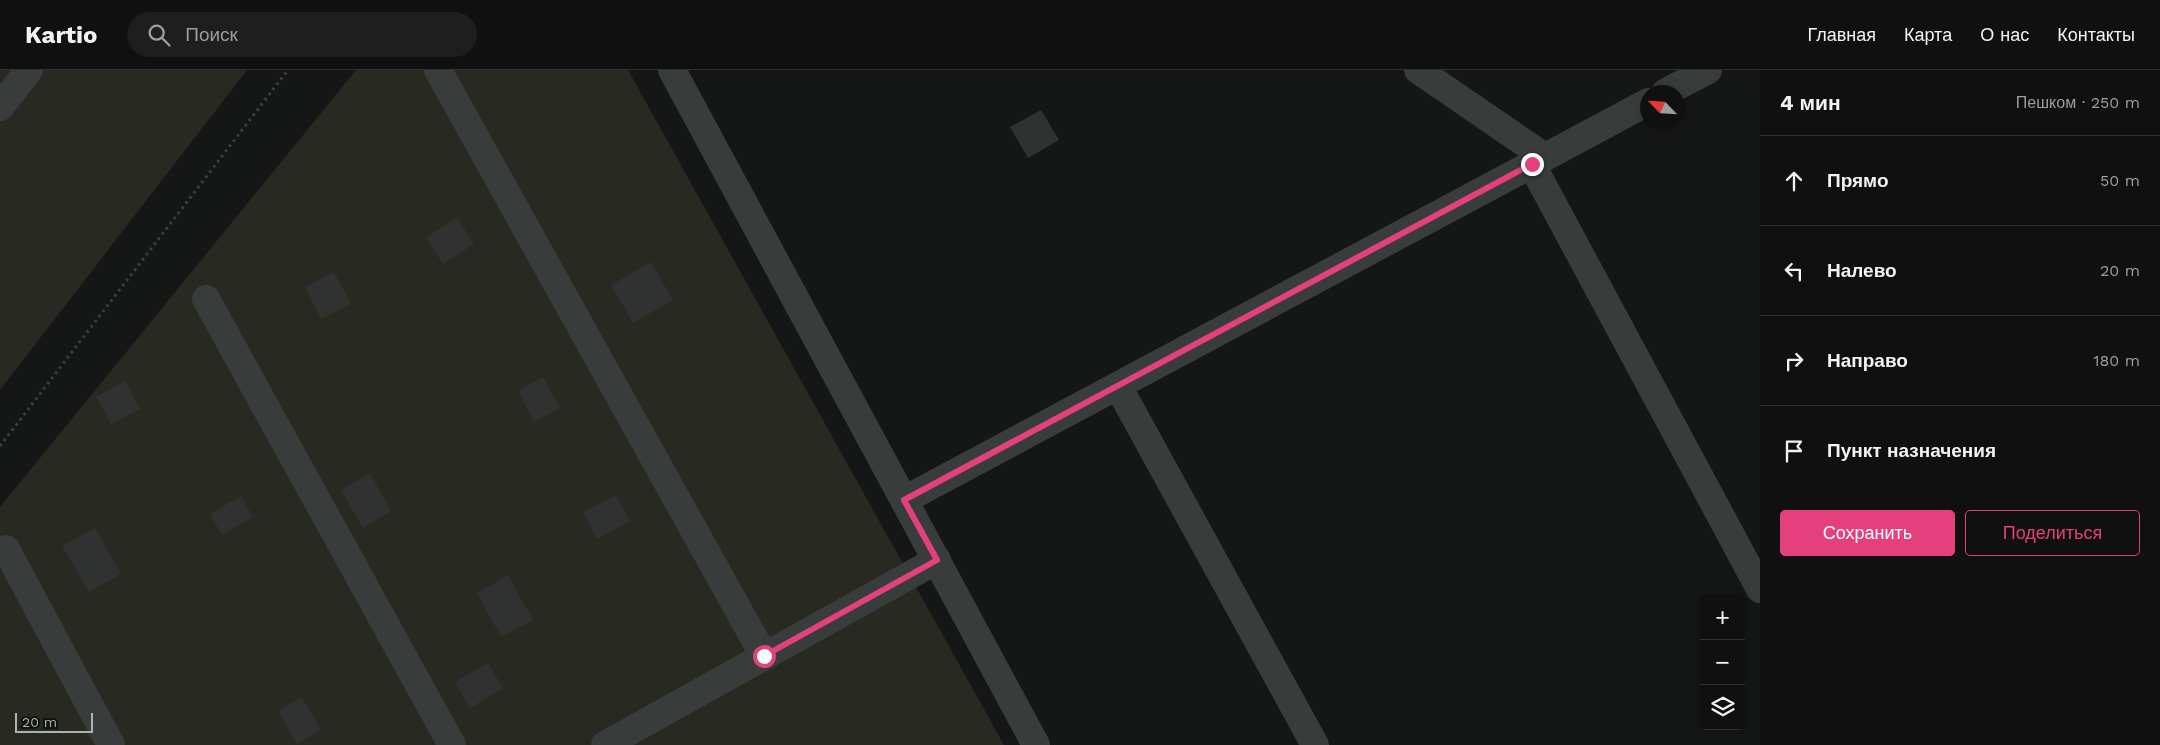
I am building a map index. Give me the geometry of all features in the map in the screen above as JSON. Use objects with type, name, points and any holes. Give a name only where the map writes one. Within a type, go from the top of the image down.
[{"type":"street","points":[[2,98],[29,70]]},
{"type":"street","points":[[438,70],[764,656]]},
{"type":"street","points":[[672,70],[1036,745]]},
{"type":"street","points":[[1418,70],[1538,161],[1760,589]]},
{"type":"street","points":[[1679,85],[1708,70]]},
{"type":"street","points":[[904,500],[1640,106]]},
{"type":"street","points":[[206,299],[452,745]]},
{"type":"street","points":[[1118,386],[1315,745]]},
{"type":"street","points":[[6,549],[111,745]]},
{"type":"street","points":[[605,745],[937,560]]},
{"type":"path","points":[[0,446],[288,70]]},
{"type":"shaded area","points":[[0,70],[247,70],[0,390]]},
{"type":"shaded area","points":[[356,70],[628,70],[1004,745],[0,745],[0,507]]},
{"type":"building","points":[[1041,110],[1059,140],[1028,158],[1010,127]]},
{"type":"building","points":[[457,217],[474,244],[443,264],[426,238]]},
{"type":"building","points":[[651,262],[673,300],[633,323],[611,285]]},
{"type":"building","points":[[334,272],[351,304],[321,319],[305,287]]},
{"type":"building","points":[[543,377],[560,408],[534,422],[518,391]]},
{"type":"building","points":[[125,381],[140,409],[111,424],[96,397]]},
{"type":"building","points":[[370,473],[391,511],[363,528],[341,490]]},
{"type":"building","points":[[616,495],[630,521],[597,539],[583,512]]},
{"type":"building","points":[[241,496],[253,517],[222,535],[210,514]]},
{"type":"building","points":[[95,528],[121,574],[89,592],[62,546]]},
{"type":"building","points":[[508,575],[533,620],[501,637],[477,593]]},
{"type":"building","points":[[488,663],[503,688],[470,708],[455,682]]},
{"type":"building","points":[[302,697],[321,730],[297,744],[278,711]]},
{"type":"route","points":[[764,656],[937,560],[904,500],[1532,164]]}]
